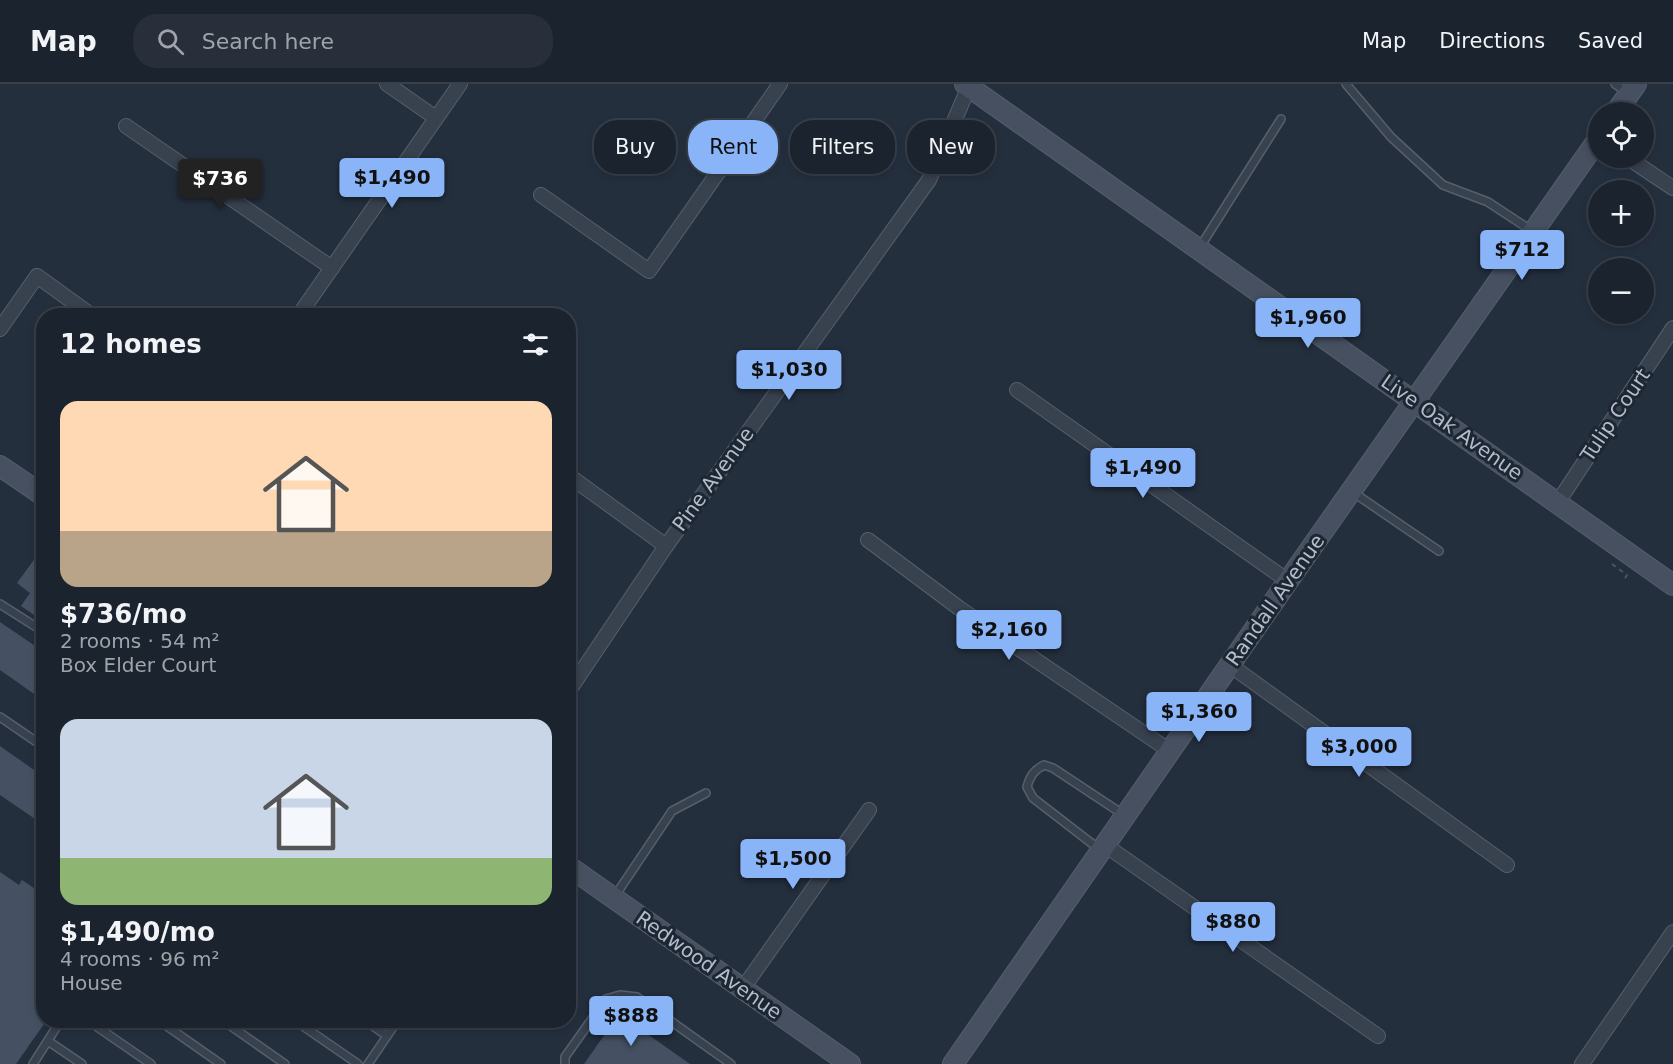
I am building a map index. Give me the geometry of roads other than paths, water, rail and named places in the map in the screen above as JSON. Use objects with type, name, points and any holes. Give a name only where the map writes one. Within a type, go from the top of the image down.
[{"type":"street","points":[[387,84],[436,118]]},
{"type":"street","points":[[304,308],[460,84]]},
{"type":"street","points":[[541,195],[649,271],[780,84]]},
{"type":"street","name":"Live Oak Avenue","points":[[968,85],[1673,585]]},
{"type":"street","name":"Pine Avenue","points":[[576,680],[666,546],[929,180],[968,85]]},
{"type":"street","points":[[1620,102],[1626,87]]},
{"type":"street","points":[[126,126],[332,268]]},
{"type":"street","name":"Randall Avenue","points":[[954,1064],[1588,154]]},
{"type":"street","points":[[1643,168],[1673,188]]},
{"type":"street","points":[[0,329],[37,276],[81,308]]},
{"type":"street","name":"Tulip Court","points":[[1558,502],[1673,328]]},
{"type":"street","points":[[1017,390],[1288,582]]},
{"type":"street","points":[[0,466],[36,491]]},
{"type":"street","points":[[576,481],[666,546]]},
{"type":"street","points":[[868,540],[959,608],[1170,752]]},
{"type":"street","points":[[1230,665],[1507,865]]},
{"type":"street","points":[[743,988],[869,810]]},
{"type":"street","points":[[1103,847],[1378,1036]]},
{"type":"street","name":"Redwood Avenue","points":[[576,872],[850,1064]]},
{"type":"street","points":[[1582,1064],[1673,932]]},
{"type":"lane","points":[[1346,84],[1391,137],[1443,184],[1488,202],[1533,232]]},
{"type":"lane","points":[[1198,249],[1281,119]]},
{"type":"lane","points":[[1352,491],[1439,551]]},
{"type":"lane","points":[[0,604],[36,627]]},
{"type":"lane","points":[[0,717],[36,742]]},
{"type":"lane","points":[[1103,847],[1033,798],[1028,787],[1029,778],[1044,765],[1053,768],[1125,816]]},
{"type":"lane","points":[[614,898],[672,811],[706,793]]},
{"type":"lane","points":[[565,1064],[565,1058],[606,999],[620,995],[638,997],[731,1064]]},
{"type":"lane","points":[[33,1064],[56,1028]]},
{"type":"lane","points":[[99,1028],[151,1064]]},
{"type":"lane","points":[[169,1028],[221,1064]]},
{"type":"lane","points":[[233,1028],[285,1064]]},
{"type":"lane","points":[[306,1028],[358,1064]]},
{"type":"lane","points":[[376,1028],[387,1036]]},
{"type":"lane","points":[[368,1064],[392,1028]]},
{"type":"lane","points":[[48,1041],[82,1064]]}]
